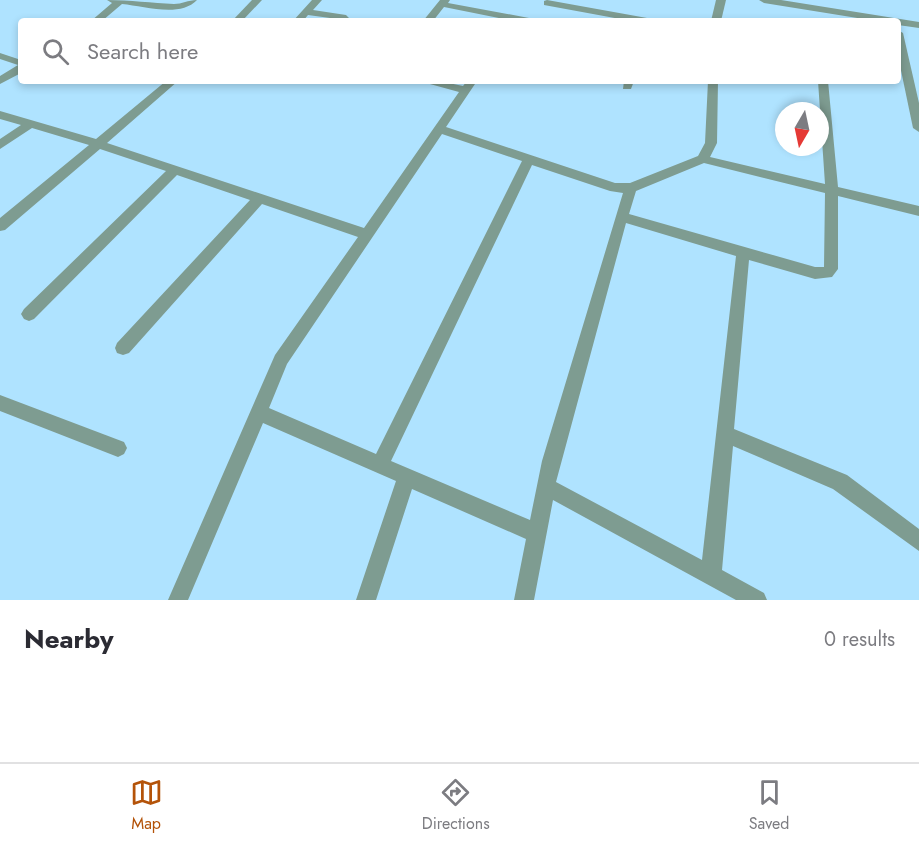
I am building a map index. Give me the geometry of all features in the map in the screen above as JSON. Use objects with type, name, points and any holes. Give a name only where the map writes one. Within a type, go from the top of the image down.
[{"type":"street","points":[[99,18],[117,0],[177,7],[186,5],[192,0]]},
{"type":"street","points":[[240,18],[256,0]]},
{"type":"street","points":[[301,18],[317,0]]},
{"type":"street","points":[[717,18],[721,0]]},
{"type":"street","points":[[764,0],[876,18]]},
{"type":"street","points":[[430,18],[443,2],[614,18]]},
{"type":"street","points":[[816,9],[818,18]]},
{"type":"street","points":[[306,12],[344,18]]},
{"type":"street","points":[[901,22],[919,25]]},
{"type":"street","points":[[901,47],[919,128]]},
{"type":"street","points":[[0,56],[18,62]]},
{"type":"street","points":[[0,81],[18,70]]},
{"type":"street","points":[[0,226],[169,84]]},
{"type":"street","points":[[178,600],[281,360],[469,86],[451,84]]},
{"type":"street","points":[[703,159],[711,143],[713,84]]},
{"type":"street","points":[[621,217],[815,273],[827,273],[831,269],[832,190],[823,84]]},
{"type":"street","points":[[0,115],[99,144],[367,234]]},
{"type":"street","points":[[0,145],[30,124]]},
{"type":"street","points":[[439,129],[615,188],[632,188],[703,159],[919,211]]},
{"type":"street","points":[[380,465],[529,159]]},
{"type":"street","points":[[29,314],[175,170]]},
{"type":"street","points":[[524,600],[545,486],[621,217],[632,188]]},
{"type":"street","points":[[123,348],[260,198]]},
{"type":"street","points":[[711,575],[743,252]]},
{"type":"street","points":[[0,403],[118,448]]},
{"type":"street","points":[[258,412],[536,533]]},
{"type":"street","points":[[725,434],[827,475],[855,492],[919,539]]},
{"type":"street","points":[[366,600],[407,477]]},
{"type":"street","points":[[545,486],[757,600]]}]
